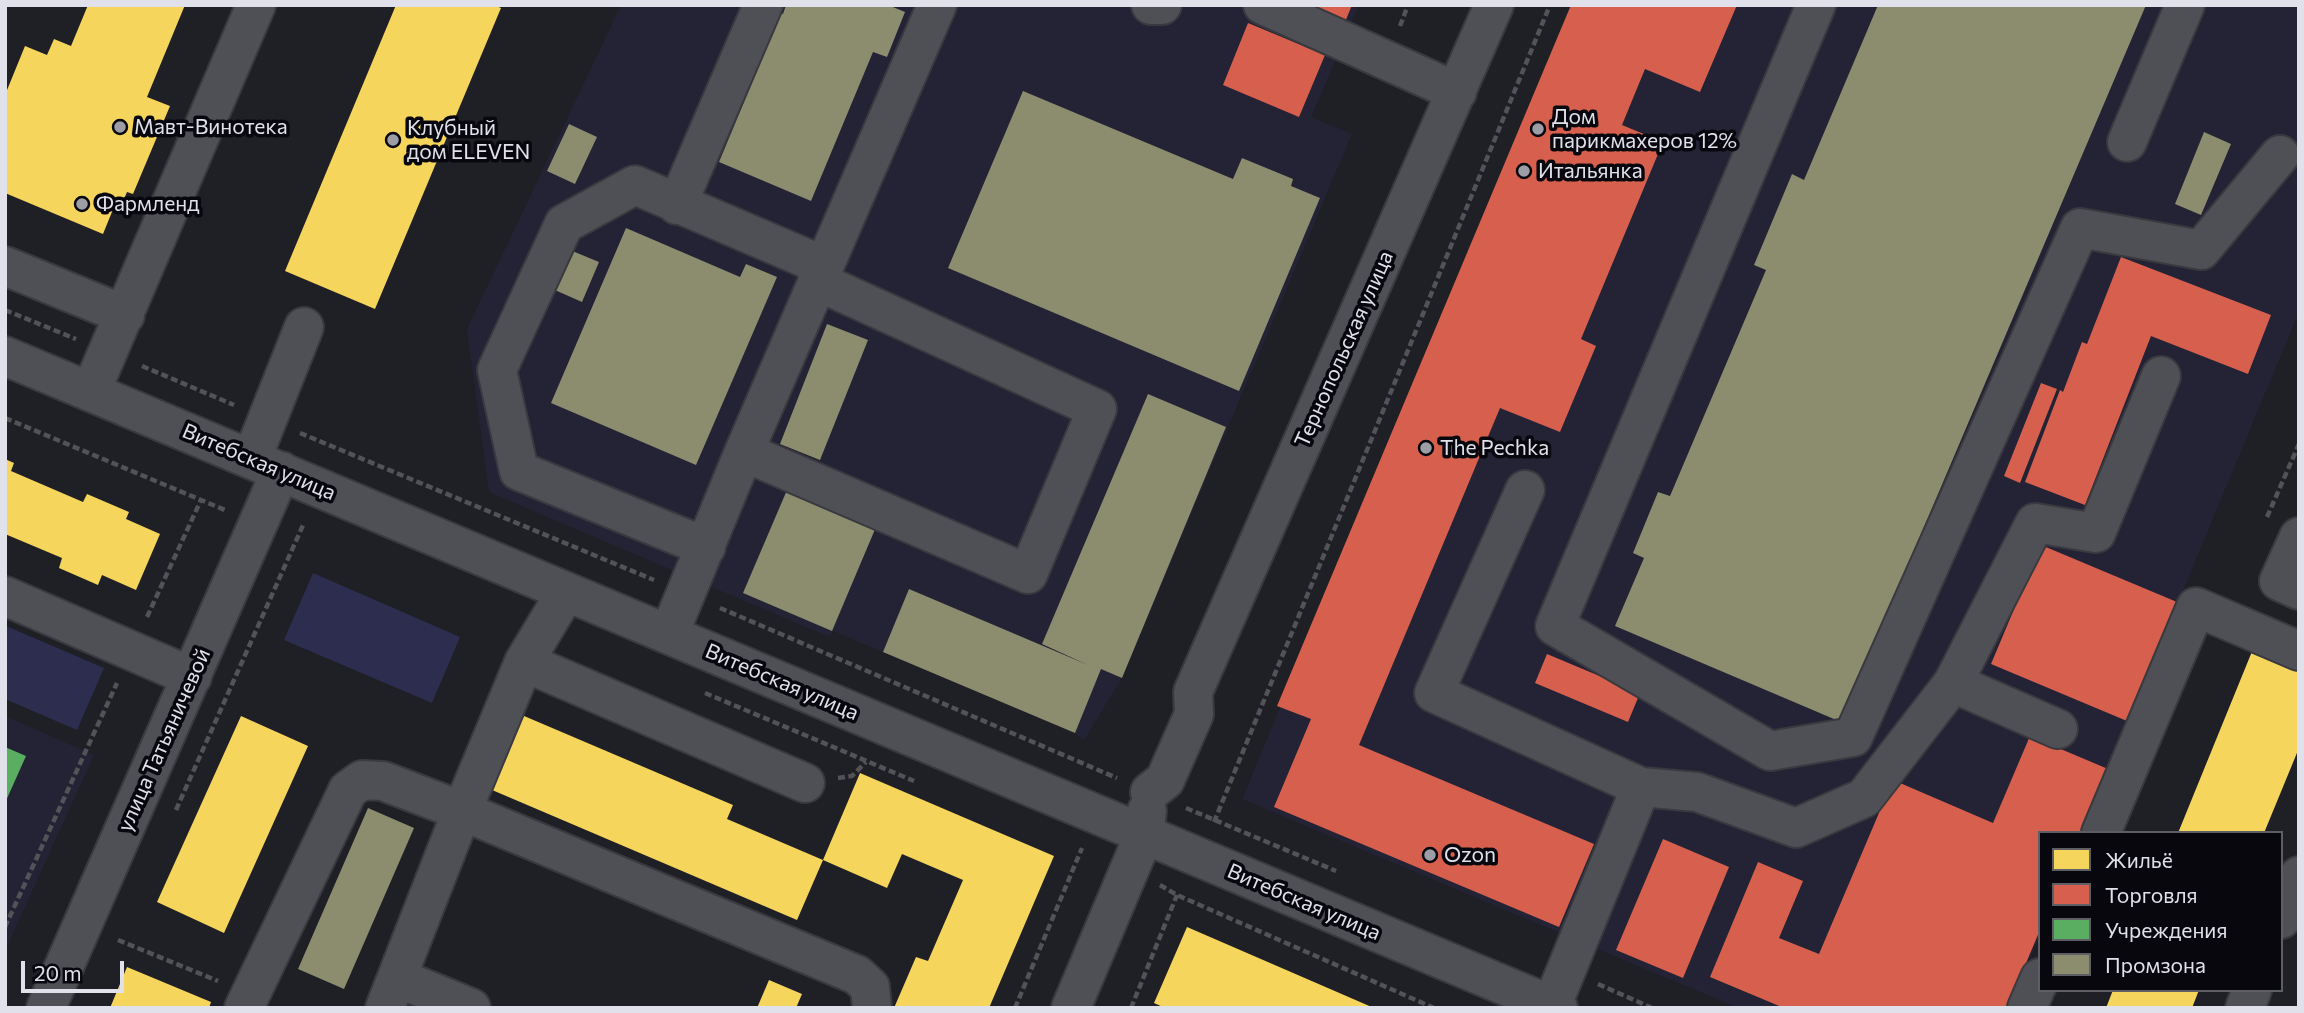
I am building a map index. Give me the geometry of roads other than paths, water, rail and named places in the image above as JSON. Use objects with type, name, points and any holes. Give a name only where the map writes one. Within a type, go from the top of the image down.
[{"type":"street","points":[[91,391],[256,5]]},
{"type":"street","points":[[677,205],[763,5]]},
{"type":"street","points":[[669,634],[688,594],[744,452],[937,5]]},
{"type":"street","points":[[1151,5],[1162,5]]},
{"type":"street","points":[[1263,5],[1457,92]]},
{"type":"street","name":"Тернопольская улица","points":[[1071,1008],[1144,835],[1150,792],[1146,771],[1152,755],[1174,706],[1193,691],[1494,5]]},
{"type":"street","points":[[1816,5],[1555,626],[1770,751],[1853,737],[2080,228],[2201,250],[2280,155]]},
{"type":"street","points":[[2127,142],[2185,5]]},
{"type":"street","points":[[706,547],[519,471],[497,370],[564,224],[635,186],[1097,409],[1028,574],[744,452]]},
{"type":"street","points":[[5,266],[125,315]]},
{"type":"street","name":"улица Татьяничевой","points":[[46,1008],[192,677],[267,465],[268,419],[304,327]]},
{"type":"street","name":"Витебская улица","points":[[5,356],[1555,1007]]},
{"type":"street","points":[[1525,490],[1434,693],[1642,787],[1697,792],[1796,828],[1864,798],[1953,683],[2035,523],[2095,533],[2161,376]]},
{"type":"street","points":[[2299,537],[2279,581],[2299,590]]},
{"type":"street","points":[[471,1008],[391,993],[462,810],[524,662],[566,592]]},
{"type":"street","points":[[5,596],[192,677]]},
{"type":"street","points":[[2102,831],[2196,607],[2296,643]]},
{"type":"street","points":[[524,662],[805,783]]},
{"type":"street","points":[[1953,683],[2058,729]]},
{"type":"street","points":[[247,1001],[348,790],[362,780],[383,781],[462,810],[857,975],[870,987],[872,1008]]},
{"type":"street","points":[[1555,1007],[1567,970],[1642,787]]},
{"type":"street","points":[[2283,914],[2299,876]]},
{"type":"street","points":[[2027,1008],[2038,983]]},
{"type":"place","name":"Мавт-Винотека","points":[[120,127]]},
{"type":"place","name":"Дом парикмахеров 12%","points":[[1538,129]]},
{"type":"place","name":"Клубный дом ELEVEN","points":[[393,140]]},
{"type":"place","name":"Итальянка","points":[[1524,171]]},
{"type":"place","name":"Фармленд","points":[[82,204]]},
{"type":"place","name":"The Pechka","points":[[1426,448]]},
{"type":"place","name":"Ozon","points":[[1430,855]]}]
